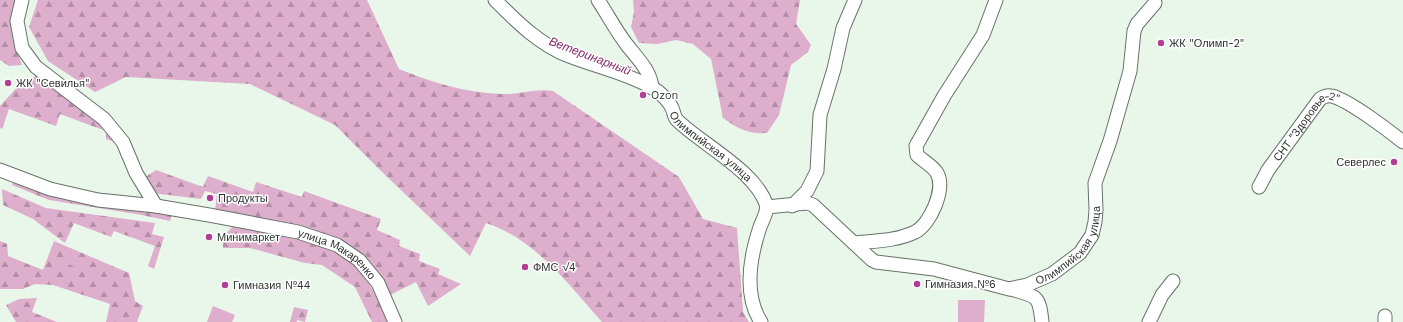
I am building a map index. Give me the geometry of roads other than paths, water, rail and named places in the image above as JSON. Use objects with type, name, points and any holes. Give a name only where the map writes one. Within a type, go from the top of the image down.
[{"type":"street","points":[[22,0],[17,21],[22,48],[36,67],[104,119],[123,142],[136,173],[156,206]]},
{"type":"street","name":"Олимпийская улица","points":[[495,0],[515,20],[554,49],[570,57],[612,69],[652,88],[670,103],[676,119],[741,169],[762,195],[767,207],[792,206],[807,203],[813,205],[876,262],[934,269],[1009,289],[1028,285],[1052,274],[1080,253],[1088,242],[1092,234],[1096,210],[1095,183],[1110,141],[1130,71],[1134,31],[1137,24],[1155,3]]},
{"type":"street","points":[[598,0],[627,45],[648,72],[652,80],[652,88]]},
{"type":"street","points":[[792,206],[806,191],[817,171],[820,115],[834,69],[843,28],[855,0]]},
{"type":"street","points":[[854,243],[885,240],[916,232],[925,224],[933,210],[940,192],[940,180],[937,172],[917,155],[916,146],[944,96],[983,35],[996,0]]},
{"type":"street","name":"СНТ \"Здоровье-2\"","points":[[1259,187],[1268,170],[1320,99],[1325,96],[1332,96],[1344,103],[1387,129],[1403,142]]},
{"type":"street","name":"улица Макаренко","points":[[0,170],[50,189],[91,198],[156,206],[298,232],[337,245],[359,260],[378,283],[395,322]]},
{"type":"street","points":[[761,322],[751,301],[750,287],[752,259],[767,207]]},
{"type":"street","points":[[1149,322],[1162,295],[1173,281]]},
{"type":"street","points":[[1009,289],[1034,296],[1038,299],[1042,322]]},
{"type":"place","name":"ЖК \"Олимп-2\"","points":[[1161,43]]},
{"type":"place","name":"ЖК \"Севилья\"","points":[[8,83]]},
{"type":"place","name":"Ozon","points":[[643,95]]},
{"type":"place","name":"Северлес","points":[[1394,162]]},
{"type":"place","name":"Продукты","points":[[210,198]]},
{"type":"place","name":"Минимаркет","points":[[209,237]]},
{"type":"place","name":"ФМС √4","points":[[525,267]]},
{"type":"place","name":"Гимназия №6","points":[[917,284]]},
{"type":"place","name":"Гимназия №44","points":[[225,285]]},
{"type":"water label","name":"Ветеринарный","points":[[590,56]]}]
